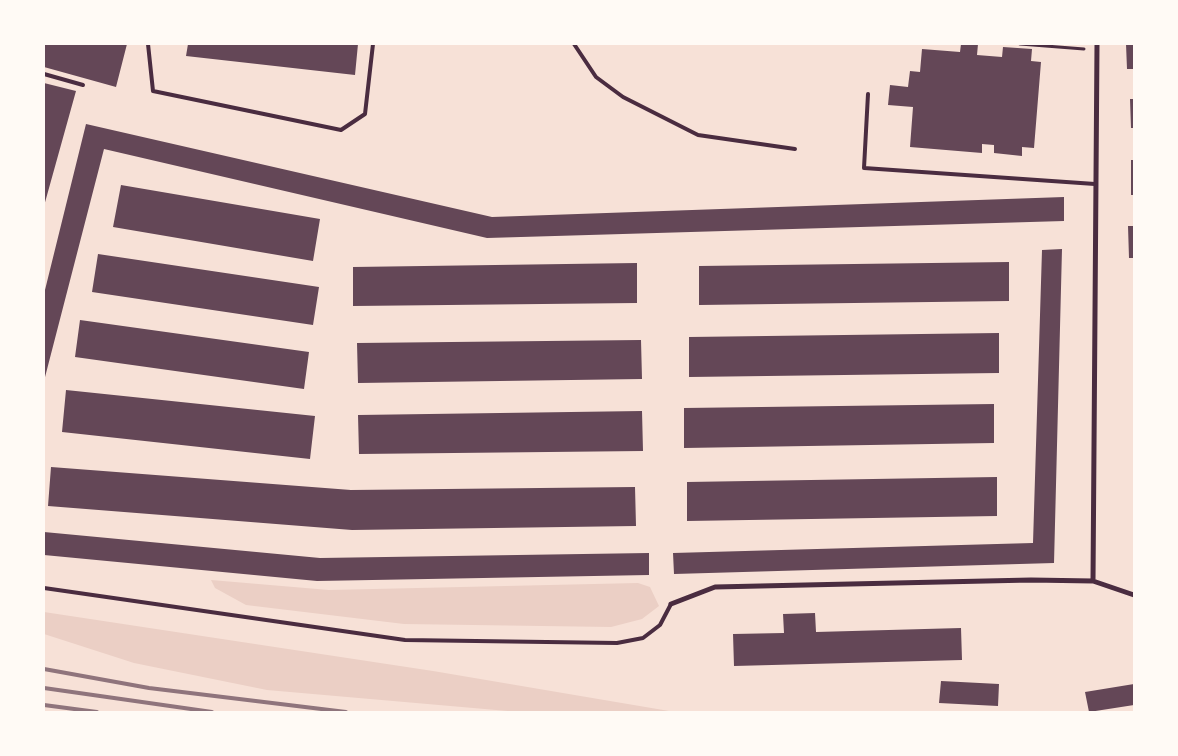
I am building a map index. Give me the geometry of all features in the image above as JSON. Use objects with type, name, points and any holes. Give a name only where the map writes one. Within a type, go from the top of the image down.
[{"type":"street","points":[[1093,581],[1095,184],[1098,44]]},
{"type":"street","points":[[671,604],[715,587],[1031,580],[1093,581],[1134,594]]},
{"type":"lane","points":[[148,44],[153,92],[341,130],[365,114],[374,44]]},
{"type":"lane","points":[[574,44],[596,77],[623,97],[698,135],[795,149]]},
{"type":"lane","points":[[44,74],[83,85]]},
{"type":"lane","points":[[868,94],[864,168],[1095,184]]},
{"type":"lane","points":[[44,588],[405,640],[617,644],[643,638],[660,624],[671,604]]},
{"type":"path","points":[[1020,44],[1098,51]]},
{"type":"shaded area","points":[[211,580],[329,590],[638,583],[650,587],[659,606],[642,619],[611,627],[404,624],[246,605],[215,588]]},
{"type":"shaded area","points":[[44,612],[433,671],[675,712],[519,712],[267,690],[134,663],[44,634]]},
{"type":"building","points":[[44,44],[127,44],[116,87],[44,67]]},
{"type":"building","points":[[188,44],[358,44],[355,75],[186,56]]},
{"type":"building","points":[[961,44],[978,44],[977,55],[1002,57],[1003,47],[1032,49],[1031,61],[1041,62],[1034,148],[1022,147],[1022,156],[994,153],[994,145],[982,144],[982,153],[910,147],[913,107],[888,105],[890,85],[908,87],[910,71],[920,72],[922,49],[960,52]]},
{"type":"building","points":[[1126,44],[1134,44],[1134,69],[1127,69]]},
{"type":"building","points":[[44,83],[76,91],[44,206]]},
{"type":"building","points":[[1130,99],[1134,99],[1134,128],[1131,128]]},
{"type":"building","points":[[86,124],[492,217],[1064,197],[1064,221],[487,238],[104,149],[44,381],[44,294]]},
{"type":"building","points":[[1131,160],[1134,160],[1134,195],[1131,195]]},
{"type":"building","points":[[121,185],[320,219],[313,261],[113,227]]},
{"type":"building","points":[[1128,226],[1134,226],[1134,258],[1129,258]]},
{"type":"building","points":[[1062,249],[1054,563],[674,574],[673,553],[1033,543],[1042,250]]},
{"type":"building","points":[[98,254],[319,287],[313,325],[92,292]]},
{"type":"building","points":[[1009,262],[1009,301],[699,305],[699,266]]},
{"type":"building","points":[[637,263],[637,303],[353,306],[353,267]]},
{"type":"building","points":[[80,320],[309,352],[304,389],[75,357]]},
{"type":"building","points":[[999,333],[999,373],[689,377],[689,337]]},
{"type":"building","points":[[641,340],[642,379],[358,383],[357,343]]},
{"type":"building","points":[[66,390],[315,416],[310,459],[62,432]]},
{"type":"building","points":[[994,404],[994,443],[684,448],[684,408]]},
{"type":"building","points":[[642,411],[643,451],[359,454],[358,415]]},
{"type":"building","points":[[51,467],[351,490],[635,487],[636,526],[352,530],[48,506]]},
{"type":"building","points":[[997,477],[997,516],[687,521],[687,482]]},
{"type":"building","points":[[44,532],[320,558],[649,553],[649,575],[317,581],[44,555]]},
{"type":"building","points":[[815,613],[816,632],[961,628],[962,660],[734,666],[733,634],[784,633],[783,614]]},
{"type":"building","points":[[941,681],[999,684],[998,706],[939,703]]},
{"type":"building","points":[[1134,684],[1134,705],[1089,712],[1085,692]]},
{"type":"railway","points":[[44,669],[149,688],[346,712]]},
{"type":"railway","points":[[44,688],[212,712]]},
{"type":"railway","points":[[44,705],[97,712]]}]
